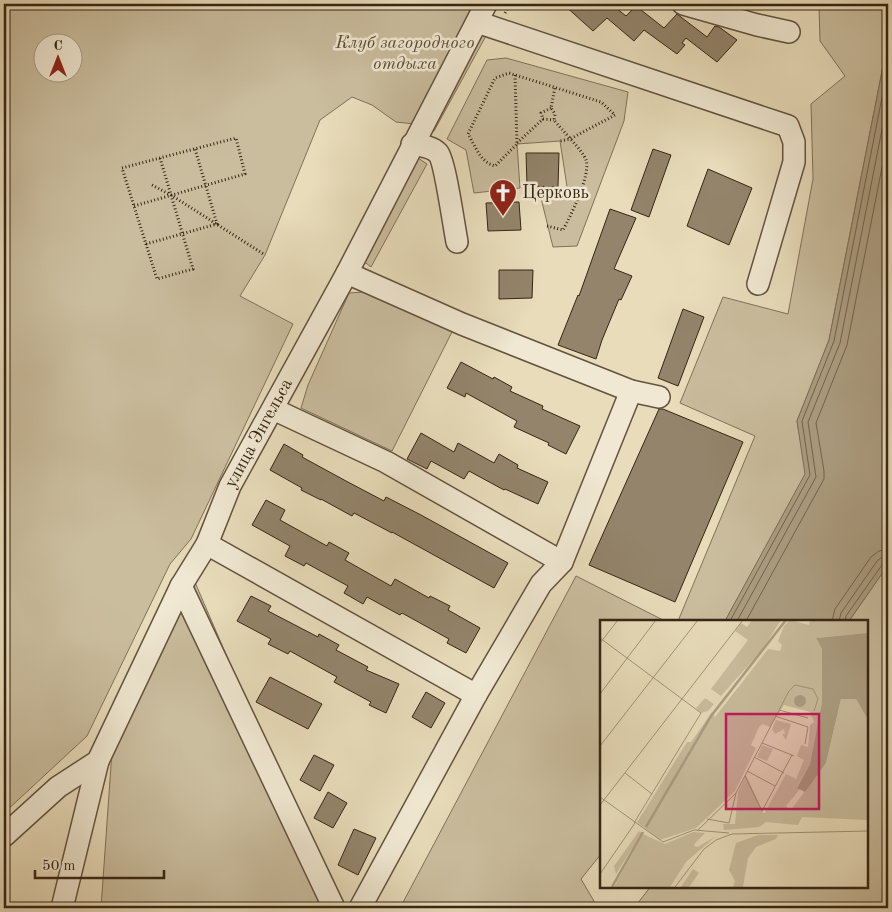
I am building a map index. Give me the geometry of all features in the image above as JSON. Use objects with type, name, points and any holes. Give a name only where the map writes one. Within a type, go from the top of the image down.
[{"type":"lane","points":[[683,4],[789,32]]},
{"type":"lane","points":[[481,13],[788,126],[794,142],[794,162],[758,284]]},
{"type":"lane","name":"улица Энгельса","points":[[62,908],[98,761],[181,586],[207,544],[230,486],[347,273],[481,13]]},
{"type":"lane","points":[[412,144],[431,148],[439,155],[457,242]]},
{"type":"lane","points":[[347,273],[462,324],[631,391],[659,397]]},
{"type":"lane","points":[[360,908],[476,695],[540,584],[562,562],[631,391]]},
{"type":"lane","points":[[273,409],[386,462],[562,562]]},
{"type":"lane","points":[[207,544],[476,695]]},
{"type":"lane","points":[[181,586],[334,908]]},
{"type":"lane","points":[[4,836],[58,787],[98,761]]},
{"type":"path","points":[[548,226],[563,230],[574,210],[587,171],[586,158],[570,139],[554,120],[543,119],[496,166],[488,164],[482,159],[468,134],[495,78],[509,73],[601,102],[615,115],[570,139],[560,141]]},
{"type":"path","points":[[515,75],[517,144]]},
{"type":"path","points":[[554,87],[551,108],[555,114],[554,120]]},
{"type":"path","points":[[543,119],[541,113],[551,108]]},
{"type":"path","points":[[134,206],[171,195],[245,174],[236,138],[194,149],[122,168],[157,280],[193,269],[171,195],[160,158]]},
{"type":"path","points":[[194,149],[217,224]]},
{"type":"path","points":[[152,185],[171,195],[265,255]]},
{"type":"path","points":[[146,244],[217,224]]},
{"type":"green space","name":"Клуб загородного отдыха","points":[[4,4],[486,4],[423,125],[396,122],[372,105],[352,97],[320,120],[265,255],[240,296],[293,324],[191,539],[170,564],[87,736],[4,813]]},
{"type":"green space","points":[[819,4],[888,4],[888,41],[829,340],[797,421],[806,474],[726,620],[678,620],[755,436],[680,403],[723,297],[788,314],[813,179],[811,104],[845,76],[820,41]]},
{"type":"green space","points":[[476,33],[487,34],[434,131],[425,132]]},
{"type":"green space","points":[[506,58],[628,92],[624,121],[577,246],[553,247],[540,194],[568,193],[560,141],[517,144],[520,188],[474,193],[466,150],[447,139],[487,60]]},
{"type":"green space","points":[[418,158],[427,164],[371,267],[362,260]]},
{"type":"green space","points":[[364,292],[453,330],[392,451],[301,408],[308,385],[349,293]]},
{"type":"green space","points":[[888,565],[888,908],[634,908],[650,887],[867,887],[867,620],[850,620]]},
{"type":"green space","points":[[576,576],[663,620],[600,620],[600,855],[581,879],[598,908],[400,908]]},
{"type":"green space","points":[[194,580],[335,908],[101,908],[112,751]]},
{"type":"water","points":[[888,41],[888,565],[850,620],[726,620],[805,474],[797,421],[829,340]]},
{"type":"building","points":[[563,4],[621,4],[616,8],[626,16],[636,6],[664,28],[677,14],[707,37],[715,26],[737,40],[717,62],[686,38],[682,43],[685,45],[677,54],[644,30],[634,41],[607,18],[593,31]]},
{"type":"building","points":[[653,149],[671,155],[649,217],[631,210]]},
{"type":"building","points":[[526,153],[559,153],[558,187],[527,186]]},
{"type":"building","points":[[708,169],[752,188],[729,245],[687,226]]},
{"type":"building","name":"Церковь","points":[[519,202],[521,230],[488,231],[486,203]]},
{"type":"building","points":[[610,209],[636,218],[614,269],[632,276],[621,300],[619,299],[596,359],[558,345],[579,296]]},
{"type":"building","points":[[499,270],[533,270],[532,298],[499,299]]},
{"type":"building","points":[[683,309],[704,317],[678,386],[658,378]]},
{"type":"building","points":[[461,362],[512,387],[510,391],[543,406],[542,409],[580,426],[566,454],[548,445],[549,443],[514,427],[517,421],[466,393],[465,397],[447,388]]},
{"type":"building","points":[[659,409],[743,442],[675,602],[589,565]]},
{"type":"building","points":[[421,433],[454,452],[458,443],[494,463],[499,454],[518,465],[517,468],[548,482],[538,504],[504,490],[469,471],[464,479],[431,461],[427,469],[407,459]]},
{"type":"building","points":[[284,444],[303,455],[302,457],[346,481],[384,501],[386,497],[508,563],[494,588],[392,532],[354,513],[352,516],[301,490],[302,488],[270,470]]},
{"type":"building","points":[[266,500],[285,510],[280,520],[327,546],[329,542],[349,553],[345,560],[391,586],[395,579],[429,598],[430,596],[450,606],[448,610],[480,628],[466,653],[447,643],[449,639],[402,613],[400,615],[367,597],[363,604],[344,593],[348,586],[306,563],[304,566],[285,556],[290,546],[252,525]]},
{"type":"building","points":[[251,596],[271,606],[268,611],[318,637],[319,634],[339,645],[336,650],[368,667],[366,670],[399,684],[386,713],[369,705],[371,702],[334,682],[337,677],[290,651],[288,654],[268,644],[271,639],[237,621]]},
{"type":"building","points":[[270,677],[322,704],[308,729],[256,702]]},
{"type":"building","points":[[426,692],[445,703],[431,728],[412,717]]},
{"type":"building","points":[[314,755],[334,765],[320,791],[300,780]]},
{"type":"building","points":[[328,792],[347,803],[333,828],[314,818]]},
{"type":"building","points":[[354,829],[376,838],[358,875],[338,865]]},
{"type":"place","name":"Церковь","points":[[503,217]]}]
